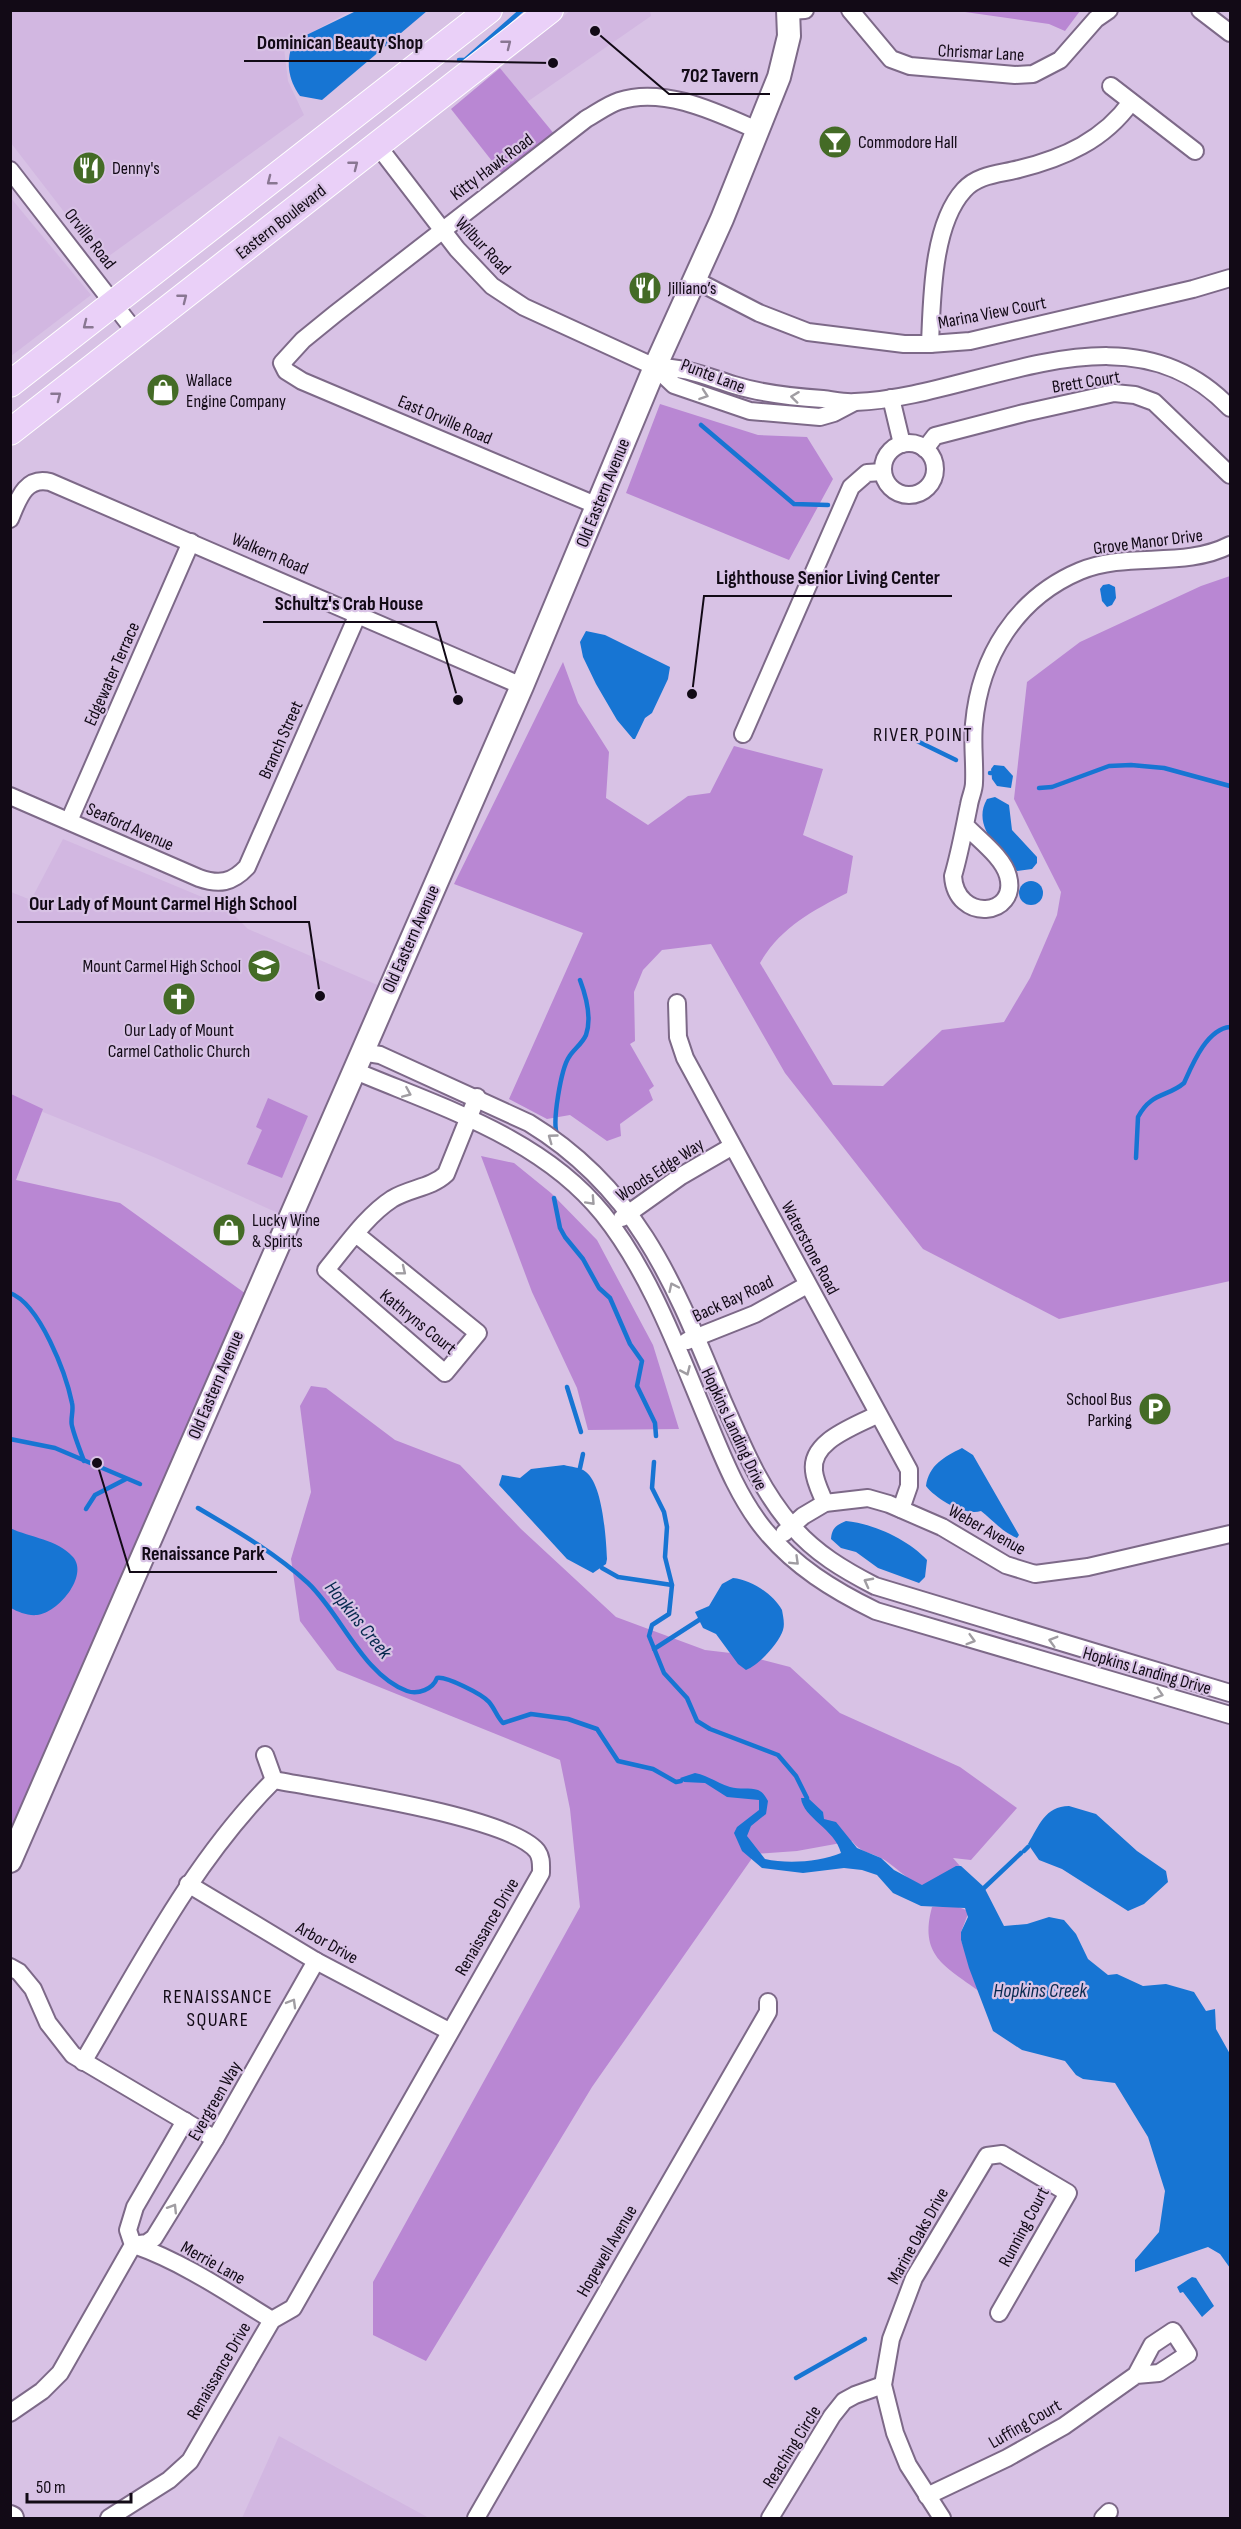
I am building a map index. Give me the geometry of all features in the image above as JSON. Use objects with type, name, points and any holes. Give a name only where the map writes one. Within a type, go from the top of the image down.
[{"type":"main road","points":[[10,384],[489,10]]},
{"type":"main road","name":"Eastern Boulevard","points":[[10,432],[550,10]]},
{"type":"main road","points":[[378,146],[376,128],[382,114],[445,60],[466,29]]},
{"type":"street","name":"Chrismar Lane","points":[[850,10],[891,59],[910,66],[1015,75],[1034,74],[1060,60],[1096,19],[1109,10]]},
{"type":"street","points":[[1200,10],[1230,33]]},
{"type":"street","name":"Old Eastern Avenue","points":[[10,1861],[522,686],[655,367],[759,131],[785,58],[794,11]]},
{"type":"street","points":[[1111,86],[1195,151]]},
{"type":"street","name":"Kitty Hawk Road","points":[[282,363],[303,340],[442,230],[586,119],[620,101],[656,99],[685,103],[759,131]]},
{"type":"street","points":[[930,344],[932,285],[942,239],[954,202],[966,188],[980,178],[1045,162],[1078,147],[1116,123],[1131,102]]},
{"type":"street","name":"Wilbur Road","points":[[378,146],[442,230],[492,286],[507,297],[655,367]]},
{"type":"street","name":"Orville Road","points":[[10,170],[137,334]]},
{"type":"street","name":"Marina View Court","points":[[695,280],[759,313],[808,332],[904,344],[930,344],[970,341],[1193,289],[1230,278]]},
{"type":"street","name":"Punte Lane","points":[[655,367],[674,385],[750,411],[820,417],[853,403],[891,398],[1055,360],[1110,355],[1134,357],[1187,375],[1210,388],[1230,408]]},
{"type":"street","name":"East Orville Road","points":[[282,363],[286,371],[302,381],[598,506]]},
{"type":"street","name":"Brett Court","points":[[925,449],[935,436],[1114,393],[1135,395],[1154,402],[1230,475]]},
{"type":"street","points":[[891,398],[902,444]]},
{"type":"street","points":[[902,444],[918,444],[925,449],[935,465],[934,475],[924,491],[915,495],[896,492],[888,485],[883,471],[885,458],[891,450],[902,444]]},
{"type":"street","points":[[743,734],[852,488],[867,473],[883,471]]},
{"type":"street","name":"Walkern Road","points":[[10,519],[21,493],[33,482],[50,482],[522,686]]},
{"type":"street","name":"Edgewater Terrace","points":[[69,821],[191,542]]},
{"type":"street","name":"Grove Manor Drive","points":[[966,826],[1000,862],[1008,877],[1008,890],[1002,903],[991,910],[977,910],[964,903],[953,885],[953,876],[974,785],[974,725],[979,686],[994,647],[1029,604],[1050,587],[1081,571],[1146,559],[1180,560],[1213,554],[1230,545]]},
{"type":"street","name":"Branch Street","points":[[236,879],[247,867],[358,614]]},
{"type":"street","name":"Seaford Avenue","points":[[10,796],[209,882],[224,883],[236,879]]},
{"type":"street","name":"Waterstone Road","points":[[677,1003],[678,1037],[685,1058],[731,1147],[909,1470],[909,1486],[901,1509]]},
{"type":"street","name":"Hopkins Landing Drive","points":[[357,1061],[380,1055],[477,1097],[552,1137],[599,1178],[629,1212],[663,1264],[759,1481],[792,1526],[813,1547],[839,1567],[875,1586],[1230,1693]]},
{"type":"street","name":"Hopkins Landing Drive","points":[[357,1061],[547,1160],[579,1189],[612,1227],[636,1262],[726,1466],[750,1509],[775,1541],[806,1571],[841,1594],[876,1611],[1230,1715]]},
{"type":"street","name":"Kathryns Court","points":[[356,1234],[478,1333],[445,1373],[326,1270],[356,1234],[371,1216],[394,1198],[425,1187],[446,1173],[477,1097]]},
{"type":"street","name":"Woods Edge Way","points":[[612,1227],[629,1212],[681,1176],[731,1147]]},
{"type":"street","name":"Back Bay Road","points":[[675,1346],[755,1314],[807,1285]]},
{"type":"street","points":[[825,1503],[814,1473],[817,1453],[832,1439],[878,1414]]},
{"type":"street","name":"Weber Avenue","points":[[775,1541],[803,1516],[825,1503],[840,1499],[868,1498],[901,1509],[971,1543],[1021,1572],[1035,1574],[1088,1567],[1230,1534]]},
{"type":"street","points":[[83,2062],[188,1884],[249,1805],[274,1780],[265,1755]]},
{"type":"street","name":"Renaissance Drive","points":[[109,2518],[169,2480],[190,2461],[272,2320],[293,2308],[541,1873],[538,1852],[508,1831],[475,1820],[274,1780]]},
{"type":"street","name":"Arbor Drive","points":[[188,1884],[316,1961],[450,2031]]},
{"type":"street","name":"Evergreen Way","points":[[185,2121],[135,2207],[128,2230],[133,2245],[147,2243],[154,2238],[215,2139],[316,1961]]},
{"type":"street","points":[[10,1967],[19,1972],[33,1989],[61,2042],[83,2062],[215,2139]]},
{"type":"street","name":"Hopewell Avenue","points":[[476,2518],[768,2012],[768,2002]]},
{"type":"street","name":"Running Court","points":[[999,2313],[1068,2193],[1002,2154]]},
{"type":"street","name":"Marine Oaks Drive","points":[[942,2518],[908,2465],[895,2433],[883,2385],[891,2339],[914,2278],[987,2156],[1002,2154]]},
{"type":"street","points":[[10,2413],[42,2391],[60,2373],[133,2245]]},
{"type":"street","name":"Merrie Lane","points":[[133,2245],[152,2251],[272,2320]]},
{"type":"street","name":"Luffing Court","points":[[927,2496],[1007,2458],[1064,2426],[1136,2375]]},
{"type":"street","name":"Reaching Circle","points":[[770,2518],[838,2409],[855,2395],[883,2385]]},
{"type":"shaded area","points":[[1080,10],[1065,31],[1049,24],[958,11]]},
{"type":"shaded area","points":[[11,11],[350,11],[284,48],[288,81],[304,115],[102,261],[11,143]]},
{"type":"shaded area","points":[[570,11],[650,11],[651,16],[527,102],[500,68]]},
{"type":"shaded area","points":[[500,68],[555,135],[503,175],[451,109]]},
{"type":"shaded area","points":[[10,197],[91,295],[11,356],[10,356]]},
{"type":"shaded area","points":[[660,404],[758,435],[807,437],[833,479],[789,560],[626,493]]},
{"type":"shaded area","points":[[1230,576],[1230,1281],[1059,1319],[923,1249],[785,1073],[711,944],[662,950],[643,970],[634,992],[635,1041],[630,1044],[654,1086],[649,1090],[653,1100],[620,1124],[621,1136],[607,1141],[570,1115],[547,1119],[509,1099],[583,933],[454,884],[563,662],[578,703],[609,752],[606,798],[648,825],[688,796],[710,793],[734,746],[823,769],[803,835],[853,856],[847,893],[809,914],[787,930],[760,963],[833,1085],[883,1086],[942,1030],[1004,1022],[1030,978],[1057,915],[1061,892],[1014,799],[1027,682],[1080,642],[1201,586]]},
{"type":"shaded area","points":[[63,839],[226,907],[248,929],[389,990],[289,1218],[156,1158],[11,1099],[11,892],[31,900]]},
{"type":"shaded area","points":[[11,1094],[43,1109],[16,1180],[120,1203],[253,1299],[11,1861]]},
{"type":"shaded area","points":[[268,1098],[308,1116],[282,1178],[247,1164],[262,1130],[256,1127]]},
{"type":"shaded area","points":[[481,1156],[514,1163],[551,1193],[597,1240],[653,1345],[679,1429],[588,1430],[577,1388],[532,1292]]},
{"type":"shaded area","points":[[311,1386],[326,1388],[395,1440],[460,1465],[521,1529],[616,1617],[705,1650],[739,1654],[790,1667],[840,1713],[960,1767],[1017,1808],[971,1860],[953,1858],[960,1866],[925,1886],[913,1881],[881,1858],[862,1850],[852,1841],[797,1851],[755,1854],[592,2087],[426,2361],[373,2335],[373,2282],[580,1907],[570,1809],[560,1760],[337,1670],[300,1621],[291,1559],[311,1492],[300,1406]]},
{"type":"shaded area","points":[[956,1906],[966,1910],[968,1914],[961,1932],[961,1940],[979,1991],[937,1958],[929,1937],[932,1907]]},
{"type":"shaded area","points":[[279,2436],[429,2518],[242,2518]]},
{"type":"water","points":[[356,11],[427,11],[322,100],[300,96],[290,77],[289,70],[289,55],[294,41]]},
{"type":"water","points":[[1109,584],[1115,587],[1116,598],[1112,605],[1107,607],[1102,601],[1100,589],[1103,585]]},
{"type":"water","points":[[586,631],[605,635],[670,667],[668,679],[652,713],[645,718],[635,739],[617,720],[583,657],[580,642]]},
{"type":"water","points":[[994,765],[1004,766],[1013,776],[1011,788],[997,786],[992,779],[991,769]]},
{"type":"water","points":[[995,797],[1009,805],[1012,830],[1037,857],[1037,863],[1032,869],[1017,871],[996,847],[985,829],[983,809],[987,799]]},
{"type":"water","points":[[1031,881],[1039,885],[1043,893],[1039,901],[1031,905],[1023,901],[1019,893],[1023,885]]},
{"type":"water","points":[[962,1448],[973,1455],[1019,1535],[1017,1538],[1002,1529],[981,1511],[959,1509],[936,1496],[926,1486],[934,1467],[943,1458]]},
{"type":"water","points":[[564,1465],[586,1472],[592,1479],[600,1500],[607,1559],[606,1564],[593,1573],[567,1559],[499,1485],[502,1475],[520,1478],[531,1469]]},
{"type":"water","points":[[846,1521],[878,1529],[910,1546],[927,1560],[925,1577],[919,1583],[878,1568],[856,1552],[841,1548],[831,1539],[832,1532],[835,1527]]},
{"type":"water","points":[[10,1528],[59,1546],[73,1557],[77,1565],[77,1574],[69,1592],[54,1608],[45,1613],[30,1615],[11,1608]]},
{"type":"water","points":[[733,1578],[754,1585],[768,1593],[782,1610],[783,1617],[783,1630],[773,1647],[762,1659],[746,1670],[738,1664],[716,1634],[703,1628],[695,1612],[709,1606],[722,1584]]},
{"type":"water","name":"Hopkins Creek","points":[[695,1773],[730,1787],[755,1789],[764,1794],[768,1801],[766,1814],[751,1826],[747,1836],[765,1859],[803,1861],[841,1853],[832,1837],[807,1812],[801,1798],[808,1798],[823,1812],[824,1819],[836,1822],[857,1848],[881,1858],[894,1870],[922,1885],[956,1866],[961,1866],[984,1887],[1004,1926],[1027,1924],[1049,1917],[1064,1920],[1076,1934],[1088,1959],[1108,1975],[1117,1974],[1143,1986],[1166,1984],[1194,1992],[1206,2011],[1215,2009],[1216,2029],[1230,2054],[1230,2268],[1220,2254],[1208,2247],[1135,2272],[1135,2260],[1159,2232],[1165,2191],[1148,2137],[1115,2083],[1083,2079],[1076,2075],[1065,2061],[1022,2050],[993,2031],[961,1940],[961,1932],[968,1917],[965,1908],[921,1906],[893,1893],[877,1875],[862,1870],[844,1868],[803,1873],[762,1868],[742,1851],[734,1833],[737,1827],[759,1810],[759,1800],[727,1797],[705,1783],[684,1782],[680,1778]]},
{"type":"water","points":[[1069,1806],[1096,1814],[1137,1851],[1166,1871],[1168,1882],[1144,1904],[1128,1911],[1062,1869],[1039,1860],[1028,1844],[1039,1824],[1054,1809]]},
{"type":"water","points":[[1192,2277],[1196,2278],[1214,2306],[1202,2317],[1177,2287]]},
{"type":"waterway","points":[[459,60],[465,60],[522,10]]},
{"type":"waterway","points":[[701,425],[794,504],[828,505]]},
{"type":"waterway","points":[[1104,548],[1104,554]]},
{"type":"waterway","points":[[917,741],[956,760]]},
{"type":"waterway","points":[[1039,788],[1052,787],[1109,766],[1131,765],[1164,768],[1230,786]]},
{"type":"waterway","points":[[557,1134],[556,1108],[563,1072],[569,1057],[586,1035],[588,1028],[588,1007],[580,980]]},
{"type":"waterway","points":[[1136,1158],[1138,1117],[1143,1109],[1154,1099],[1184,1083],[1196,1057],[1208,1040],[1222,1029],[1230,1027]]},
{"type":"waterway","name":"Hopkins Creek","points":[[554,1198],[560,1228],[583,1259],[599,1288],[610,1298],[630,1344],[642,1361],[637,1386],[655,1423],[656,1436]]},
{"type":"waterway","points":[[10,1293],[32,1311],[58,1358],[72,1403],[72,1426],[84,1461]]},
{"type":"waterway","points":[[567,1387],[581,1432]]},
{"type":"waterway","points":[[10,1439],[55,1448],[140,1484]]},
{"type":"waterway","points":[[580,1468],[583,1454]]},
{"type":"waterway","name":"Hopkins Creek","points":[[654,1462],[652,1488],[664,1512],[667,1527],[665,1557],[672,1585],[669,1614],[652,1625],[649,1636],[664,1673],[687,1698],[697,1721],[710,1729],[778,1755],[796,1776],[807,1798]]},
{"type":"waterway","points":[[86,1509],[95,1495],[126,1479]]},
{"type":"waterway","name":"Hopkins Creek","points":[[198,1508],[269,1552],[308,1583],[365,1658],[391,1683],[407,1691],[420,1692],[429,1688],[437,1678],[448,1680],[464,1686],[485,1699],[503,1723],[531,1714],[568,1719],[597,1729],[618,1761],[653,1769],[676,1782],[681,1781]]},
{"type":"waterway","name":"Hopkins Creek","points":[[602,1568],[618,1577],[672,1585]]},
{"type":"waterway","points":[[654,1649],[699,1620]]},
{"type":"waterway","points":[[1024,1851],[1028,1847]]},
{"type":"waterway","points":[[984,1888],[1021,1853]]},
{"type":"waterway","points":[[796,2378],[865,2339]]},
{"type":"place","name":"702 Tavern","points":[[595,31]]},
{"type":"place","name":"Dominican Beauty Shop","points":[[553,63]]},
{"type":"place","name":"Commodore Hall","points":[[835,142]]},
{"type":"place","name":"Denny's","points":[[89,168]]},
{"type":"place","name":"Jilliano’s","points":[[645,288]]},
{"type":"place","name":"Wallace Engine Company","points":[[163,390]]},
{"type":"place","name":"Lighthouse Senior Living Center","points":[[692,694]]},
{"type":"place","name":"Schultz's Crab House","points":[[458,700]]},
{"type":"place","name":"Mount Carmel High School","points":[[264,966]]},
{"type":"place","name":"Our Lady of Mount Carmel High School","points":[[320,996]]},
{"type":"place","name":"Our Lady of Mount Carmel Catholic Church","points":[[179,999]]},
{"type":"place","name":"Lucky Wine & Spirits","points":[[229,1230]]},
{"type":"place","name":"School Bus Parking","points":[[1155,1409]]},
{"type":"place","name":"Renaissance Park","points":[[97,1463]]},
{"type":"district","name":"RIVER POINT","points":[[923,735]]},
{"type":"district","name":"RENAISSANCE SQUARE","points":[[218,2008]]}]
